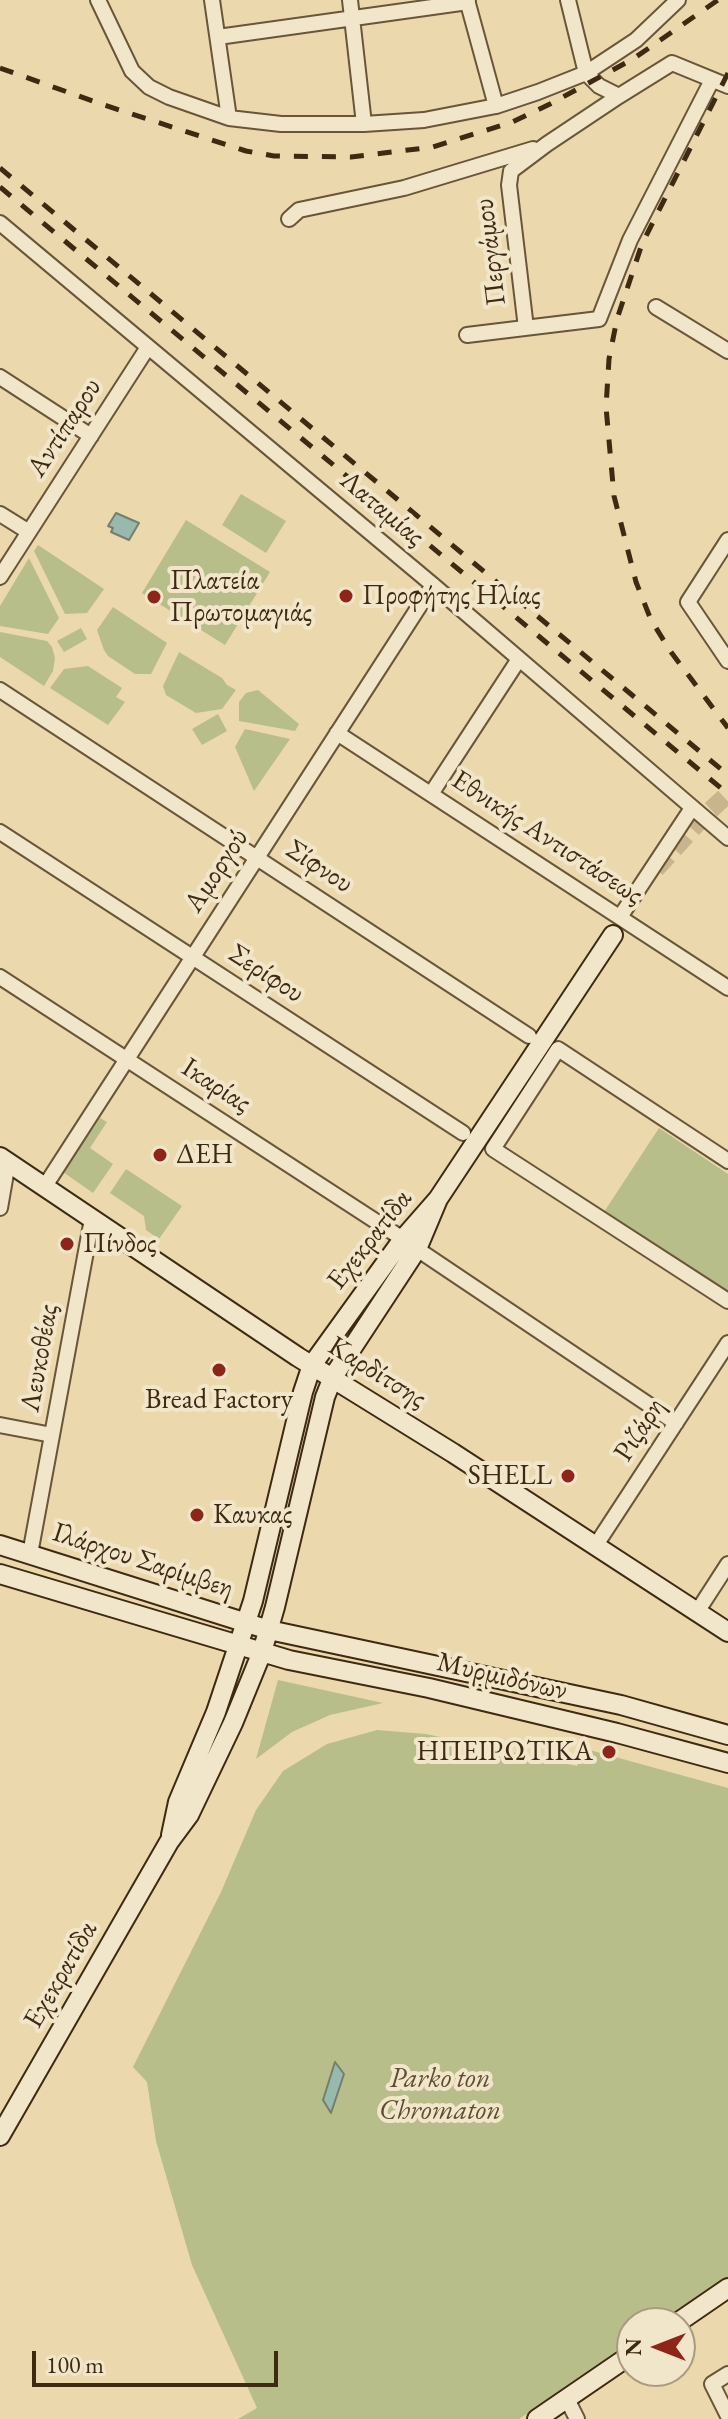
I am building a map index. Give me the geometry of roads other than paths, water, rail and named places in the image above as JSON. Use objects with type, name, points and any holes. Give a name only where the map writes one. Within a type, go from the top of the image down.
[{"type":"main road","name":"Εχεκρατίδα","points":[[0,2136],[169,1842],[189,1815],[233,1723],[269,1630],[325,1397],[333,1377],[438,1199],[613,935]]},
{"type":"main road","name":"Καρδίτσης","points":[[4,1159],[312,1365],[728,1632]]},
{"type":"main road","name":"Εχεκρατίδα","points":[[169,1842],[178,1802],[216,1712],[246,1623],[312,1365],[410,1244]]},
{"type":"main road","name":"Ιλάρχου Σαρίμβεη","points":[[0,1545],[269,1630]]},
{"type":"main road","name":"Ιλάρχου Σαρίμβεη","points":[[0,1574],[262,1652]]},
{"type":"main road","name":"Μυρμιδόνων","points":[[269,1630],[621,1705],[728,1735]]},
{"type":"main road","name":"Μυρμιδόνων","points":[[262,1652],[458,1694],[728,1763]]},
{"type":"main road","points":[[696,2310],[728,2288]]},
{"type":"main road","points":[[537,2419],[616,2365]]},
{"type":"street","points":[[98,0],[132,71],[149,87],[229,118],[281,124],[424,120],[496,106],[586,73],[636,40],[678,0]]},
{"type":"street","points":[[212,0],[229,118]]},
{"type":"street","points":[[350,0],[364,124]]},
{"type":"street","points":[[568,0],[586,73],[599,86],[619,96]]},
{"type":"street","points":[[218,37],[467,1],[496,106]]},
{"type":"street","points":[[289,219],[299,210],[404,188],[547,144],[672,63],[728,86]]},
{"type":"street","points":[[467,335],[599,319],[630,240],[712,80]]},
{"type":"street","name":"Περγάμου","points":[[526,328],[509,185],[511,171],[547,144]]},
{"type":"street","name":"Λαταμίας","points":[[0,223],[433,585],[728,838]]},
{"type":"street","points":[[656,307],[728,351]]},
{"type":"street","name":"Αντίπαρου","points":[[0,577],[148,347]]},
{"type":"street","points":[[0,377],[91,436]]},
{"type":"street","points":[[0,514],[29,532]]},
{"type":"street","points":[[728,540],[688,602],[728,661]]},
{"type":"street","name":"Αμοργού","points":[[45,1186],[433,585]]},
{"type":"street","points":[[431,794],[519,659]]},
{"type":"street","name":"Σίφνου","points":[[0,690],[529,1036]]},
{"type":"street","name":"Εθνικής Αντιστάσεως","points":[[337,733],[728,988]]},
{"type":"street","points":[[620,917],[692,808]]},
{"type":"street","name":"Σερίφου","points":[[0,832],[463,1133]]},
{"type":"street","name":"Ικαρίας","points":[[0,977],[410,1244],[676,1423]]},
{"type":"street","points":[[728,1161],[558,1049],[493,1149],[728,1301]]},
{"type":"street","points":[[0,1208],[4,1159]]},
{"type":"street","name":"Λευκοθέας","points":[[30,1554],[92,1219]]},
{"type":"street","name":"Ριζάρη","points":[[596,1545],[728,1343]]},
{"type":"street","points":[[0,1425],[52,1435]]},
{"type":"street","points":[[697,1612],[728,1564]]},
{"type":"street","points":[[728,2374],[712,2384],[728,2416]]},
{"type":"street","points":[[567,2399],[577,2419]]},
{"type":"water","points":[[116,513],[139,523],[129,540],[111,532],[113,528],[108,526]]},
{"type":"water","points":[[335,2062],[344,2074],[331,2113],[323,2100]]},
{"type":"tunnel","points":[[656,869],[728,794]]},
{"type":"railway","points":[[0,68],[246,151],[274,156],[351,157],[433,147],[512,122],[633,59],[718,0]]},
{"type":"railway","points":[[728,73],[642,244],[617,319],[609,359],[606,407],[614,496],[636,582],[651,620],[671,652],[728,728]]},
{"type":"railway","points":[[0,168],[728,775]]},
{"type":"railway","points":[[0,187],[728,794]]},
{"type":"place","name":"Προφήτης Ηλίας","points":[[346,596]]},
{"type":"place","name":"Πλατεία Πρωτομαγιάς","points":[[154,597]]},
{"type":"place","name":"ΔΕΗ","points":[[160,1155]]},
{"type":"place","name":"Πίνδος","points":[[67,1244]]},
{"type":"place","name":"Bread Factory","points":[[219,1370]]},
{"type":"place","name":"SHELL","points":[[568,1476]]},
{"type":"place","name":"Καυκας","points":[[197,1515]]},
{"type":"place","name":"ΗΠΕΙΡΩΤΙΚΑ","points":[[609,1752]]},
{"type":"park label","name":"Parko ton Chromaton","points":[[440,2095]]}]
